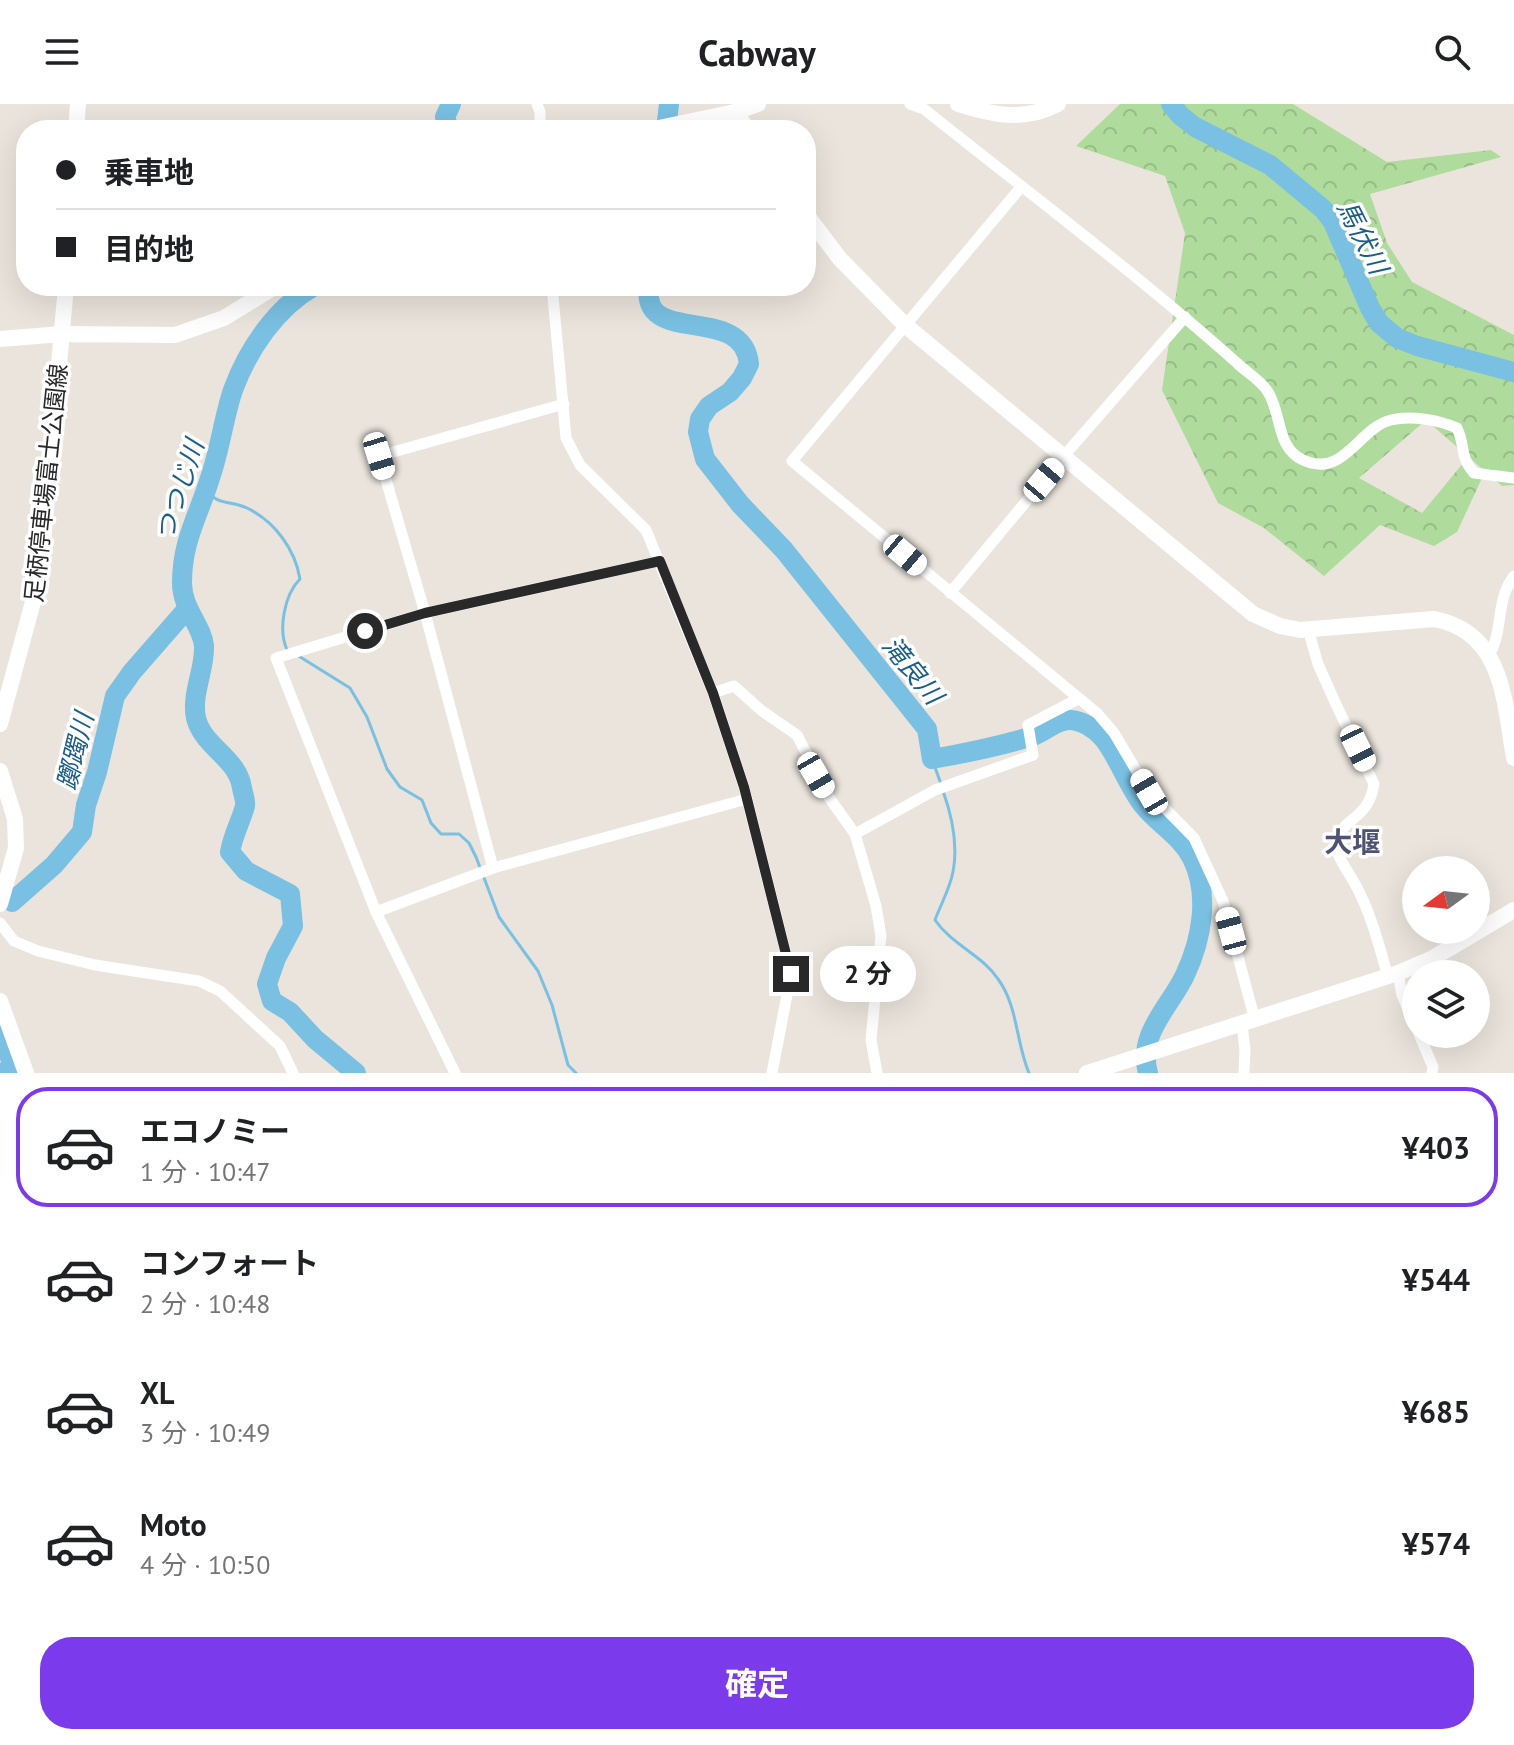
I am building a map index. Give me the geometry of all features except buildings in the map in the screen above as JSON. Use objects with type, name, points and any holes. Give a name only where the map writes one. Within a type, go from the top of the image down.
[{"type":"street","points":[[702,120],[758,104]]},
{"type":"street","points":[[910,104],[924,109],[1185,317],[1268,392],[1286,445],[1298,458],[1317,466],[1327,464],[1343,457],[1379,425],[1392,419],[1442,421],[1457,428],[1462,439],[1464,462],[1474,473],[1514,478]]},
{"type":"street","points":[[958,104],[1004,116],[1035,113],[1058,104]]},
{"type":"street","points":[[735,112],[741,120]]},
{"type":"street","points":[[1021,187],[792,461],[1098,714],[1114,733],[1149,792],[1194,838],[1223,901],[1248,1023],[1244,1073]]},
{"type":"street","points":[[816,227],[840,259],[905,325],[1240,605],[1264,621],[1300,630],[1434,619],[1447,621],[1476,639],[1489,655],[1498,674],[1514,758]]},
{"type":"street","name":"足柄停車場富士公園線","points":[[0,724],[40,576],[65,296]]},
{"type":"street","points":[[0,339],[62,334],[175,335],[224,318],[260,296]]},
{"type":"street","points":[[553,296],[566,438],[580,465],[646,530],[713,693],[747,799],[791,974],[772,1073]]},
{"type":"street","points":[[950,593],[1185,317]]},
{"type":"street","points":[[493,868],[425,613],[379,456],[564,404]]},
{"type":"street","points":[[455,1073],[376,912],[276,658],[425,613],[660,561]]},
{"type":"street","points":[[1489,655],[1498,641],[1505,587],[1514,576]]},
{"type":"street","points":[[1308,629],[1318,664],[1374,784],[1368,807],[1342,831],[1336,849],[1367,909],[1402,995]]},
{"type":"street","points":[[713,693],[734,686],[762,711],[797,735],[828,796],[855,834],[876,906],[881,936],[871,1040],[877,1073]]},
{"type":"street","points":[[855,834],[944,787],[1033,755],[1028,725],[1078,699]]},
{"type":"street","points":[[0,771],[15,819],[16,848],[0,904]]},
{"type":"street","points":[[376,912],[493,868],[747,799]]},
{"type":"street","points":[[1087,1073],[1393,975],[1433,958],[1514,910]]},
{"type":"street","points":[[0,923],[14,941],[38,951],[95,965],[199,981],[220,991],[280,1046],[293,1073]]},
{"type":"street","points":[[0,1001],[26,1073]]},
{"type":"street","points":[[1425,1048],[1433,1067],[1432,1073]]},
{"type":"green space","points":[[1120,104],[1293,104],[1387,162],[1491,150],[1501,157],[1370,194],[1387,243],[1412,282],[1514,335],[1514,485],[1502,486],[1426,420],[1359,478],[1422,513],[1464,462],[1482,478],[1457,532],[1434,546],[1380,525],[1324,576],[1264,528],[1218,503],[1162,390],[1185,233],[1165,176],[1076,146]]},
{"type":"waterway","name":"つつじ川","points":[[446,120],[451,104]]},
{"type":"waterway","name":"滝良川","points":[[667,120],[669,104]]},
{"type":"waterway","name":"馬伏川","points":[[1171,104],[1195,127],[1270,165],[1323,209],[1333,222],[1370,308],[1379,323],[1397,338],[1514,372]]},
{"type":"waterway","name":"つつじ川","points":[[299,296],[265,331],[239,375],[188,542],[182,583],[185,601],[204,646],[195,700],[196,718],[206,737],[234,768],[245,799],[230,852],[246,871],[290,894],[293,926],[276,958],[267,984],[272,1001],[290,1012],[315,1039],[356,1073]]},
{"type":"waterway","name":"滝良川","points":[[650,296],[650,305],[660,316],[730,334],[743,345],[749,364],[742,378],[730,392],[709,406],[700,419],[698,432],[705,459],[740,504],[784,550],[927,729],[932,759],[1033,736],[1061,721],[1080,722],[1102,737],[1143,805],[1187,850],[1198,872],[1202,916],[1196,947],[1185,975],[1151,1033],[1146,1059],[1148,1073]]},
{"type":"waterway","points":[[206,491],[215,499],[257,514],[275,529],[294,557],[300,579],[290,594],[284,613],[283,633],[287,650]]},
{"type":"waterway","name":"躑躅川","points":[[12,902],[54,865],[82,832],[86,805],[115,696],[187,609]]},
{"type":"waterway","points":[[297,655],[350,688],[367,717],[387,769],[400,787],[422,800],[431,823],[441,834],[459,834],[469,843],[499,917],[538,971],[552,1005],[568,1065],[576,1073]]},
{"type":"waterway","points":[[932,759],[941,784]]},
{"type":"waterway","points":[[943,791],[955,852],[950,884],[935,920],[950,937],[984,963],[1005,990],[1029,1073]]},
{"type":"waterway","name":"躑躅川","points":[[0,1025],[12,1064],[5,1073]]},
{"type":"district","name":"大堰","points":[[1352,841]]},
{"type":"route","points":[[365,631],[425,613],[660,561],[713,693],[744,787],[791,974]]}]
